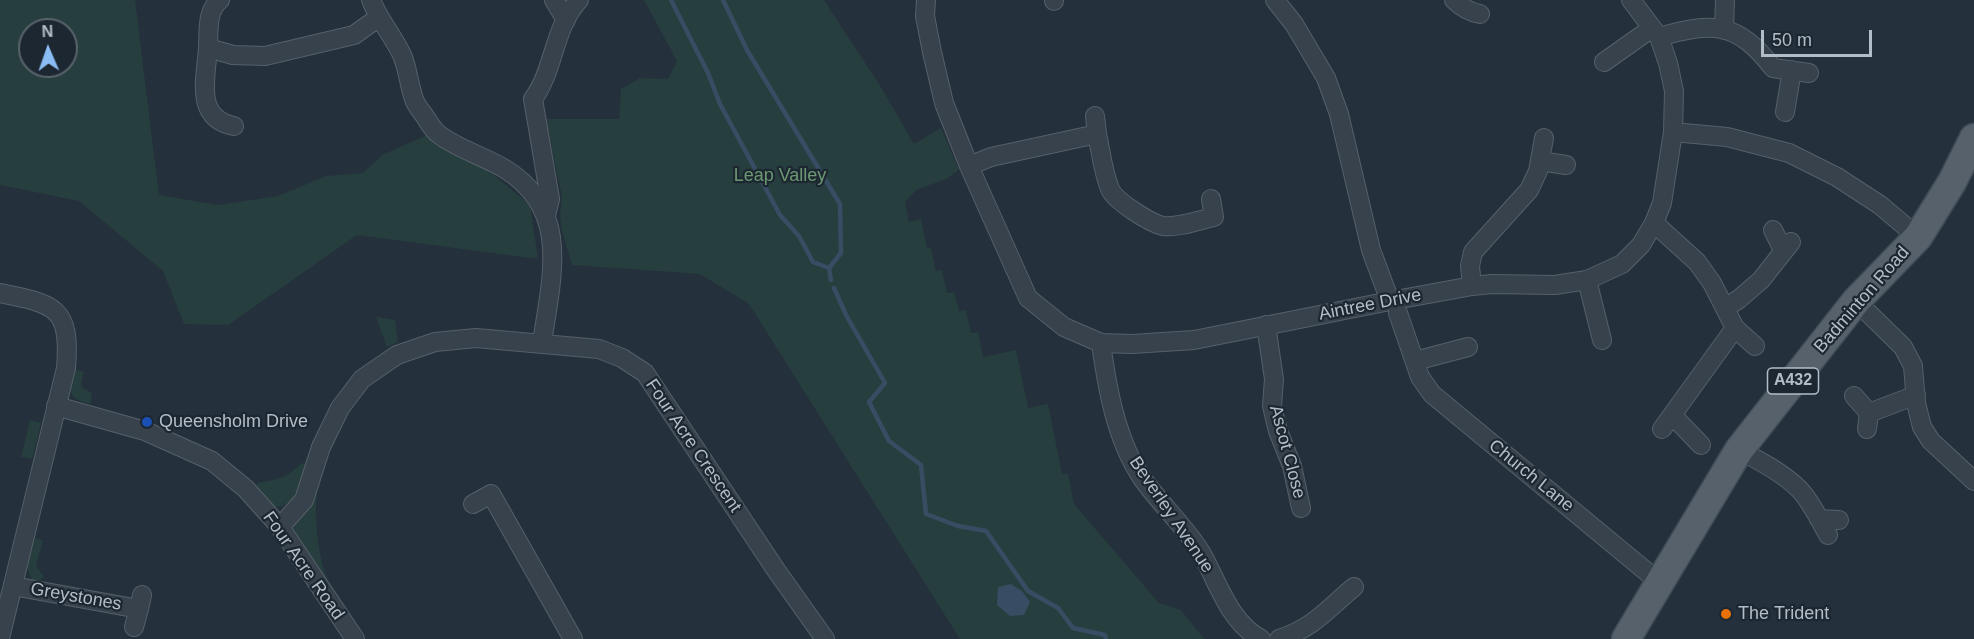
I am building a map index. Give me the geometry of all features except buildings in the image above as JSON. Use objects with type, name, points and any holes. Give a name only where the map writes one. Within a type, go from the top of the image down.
[{"type":"main road","name":"Badminton Road","points":[[1629,638],[1659,582],[1739,450],[1856,301],[1918,237],[1952,182],[1974,138]]},
{"type":"street","points":[[220,0],[216,3],[209,18],[206,105],[211,114],[226,125],[234,126]]},
{"type":"street","points":[[371,0],[378,18],[394,38],[404,59],[414,102],[436,132],[506,170],[525,184],[539,201],[551,234],[554,256],[542,343]]},
{"type":"street","points":[[554,0],[566,20]]},
{"type":"street","points":[[546,216],[550,199],[533,99],[542,87],[557,38],[579,0]]},
{"type":"street","name":"Aintree Drive","points":[[926,0],[930,43],[944,103],[969,166],[1028,298],[1064,327],[1101,343],[1132,344],[1194,340],[1266,325],[1394,307],[1472,286],[1555,285],[1587,280],[1622,264],[1641,245],[1662,203],[1673,132],[1674,91],[1668,63],[1655,32],[1631,0]]},
{"type":"street","name":"Church Lane","points":[[1275,0],[1304,38],[1326,78],[1339,114],[1371,250],[1420,377],[1432,394],[1659,582]]},
{"type":"street","points":[[1454,0],[1470,12],[1480,14]]},
{"type":"street","points":[[1724,30],[1725,0]]},
{"type":"street","points":[[208,48],[233,55],[265,56],[354,35],[378,18]]},
{"type":"street","points":[[1604,62],[1655,32],[1710,27],[1724,30],[1745,38],[1773,68],[1800,72],[1785,112]]},
{"type":"street","points":[[969,166],[991,157],[1096,125],[1111,190],[1128,207],[1145,218],[1164,226],[1214,217],[1211,199]]},
{"type":"street","points":[[1673,132],[1727,137],[1789,153],[1837,177],[1880,204],[1918,237]]},
{"type":"street","points":[[1472,286],[1470,266],[1473,252],[1529,190],[1538,171],[1544,138]]},
{"type":"street","points":[[1540,161],[1566,165]]},
{"type":"street","points":[[1654,223],[1697,262],[1712,283],[1736,328],[1755,346]]},
{"type":"street","points":[[1725,308],[1761,280],[1787,246],[1773,230]]},
{"type":"street","points":[[1587,280],[1594,335]]},
{"type":"street","points":[[0,293],[28,298],[48,305],[60,314],[68,346],[66,368],[13,586],[3,610],[0,638]]},
{"type":"street","points":[[1856,301],[1902,347],[1913,366],[1922,427],[1931,441],[1974,481]]},
{"type":"street","name":"Ascot Close","points":[[1266,325],[1274,379],[1272,406],[1278,431],[1292,466],[1301,508]]},
{"type":"street","points":[[1701,445],[1668,422],[1736,328]]},
{"type":"street","name":"Four Acre Crescent","points":[[280,527],[304,500],[321,447],[340,408],[362,379],[397,355],[435,342],[476,338],[599,350],[622,358],[645,373],[776,570],[825,639]]},
{"type":"street","name":"Beverley Avenue","points":[[1101,343],[1114,413],[1142,478],[1200,552],[1240,624],[1260,639]]},
{"type":"street","points":[[1415,362],[1468,347]]},
{"type":"street","points":[[1854,396],[1868,421],[1916,395]]},
{"type":"street","name":"Four Acre Road","points":[[56,406],[145,431],[212,461],[246,489],[280,527],[355,639]]},
{"type":"street","points":[[1739,450],[1771,468],[1800,490],[1829,525]]},
{"type":"street","points":[[473,504],[497,490],[573,639]]},
{"type":"street","name":"Greystones","points":[[13,586],[140,602],[134,627]]},
{"type":"street","points":[[1279,639],[1296,633],[1317,621],[1334,595],[1354,587]]},
{"type":"green space","points":[[0,0],[135,0],[159,195],[218,205],[278,196],[326,176],[363,173],[382,155],[427,135],[494,175],[530,205],[538,259],[357,235],[228,325],[184,324],[163,271],[79,201],[0,185]]},
{"type":"green space","name":"Leap Valley","points":[[644,0],[824,0],[879,84],[914,144],[941,128],[959,170],[946,179],[916,190],[905,202],[909,222],[921,219],[927,248],[931,248],[936,271],[942,270],[947,293],[954,292],[959,311],[966,310],[971,333],[978,332],[983,357],[1016,350],[1028,408],[1048,404],[1062,474],[1068,474],[1074,504],[1159,603],[1181,610],[1204,639],[960,639],[749,304],[700,274],[572,265],[562,231],[560,215],[562,197],[546,119],[619,119],[621,89],[640,78],[668,79],[677,61]]},
{"type":"green space","points":[[376,317],[395,320],[398,342],[387,347]]},
{"type":"green space","points":[[74,369],[84,372],[81,384],[83,388],[92,393],[90,404],[77,399],[71,392]]},
{"type":"green space","points":[[30,420],[41,423],[32,459],[21,457]]},
{"type":"green space","points":[[301,463],[306,464],[301,486],[289,503],[274,507],[254,490],[258,483],[282,477],[292,472]]},
{"type":"green space","points":[[314,491],[317,492],[316,515],[320,552],[330,586],[293,530]]},
{"type":"green space","points":[[35,538],[43,540],[36,566],[44,577],[38,581],[32,580],[27,567]]},
{"type":"water","points":[[1011,584],[1022,591],[1030,602],[1024,615],[1010,616],[997,605],[998,587]]},
{"type":"waterway","points":[[671,0],[708,73],[720,104],[780,215],[799,236],[813,262],[829,268]]},
{"type":"waterway","points":[[723,0],[747,50],[840,204],[841,253],[829,268],[831,280]]},
{"type":"waterway","points":[[834,288],[846,315],[885,383],[869,402],[889,441],[921,465],[926,514],[958,526],[986,531],[1028,591],[1058,608],[1073,628],[1105,635],[1106,639]]},
{"type":"place","name":"Queensholm Drive","points":[[147,422]]},
{"type":"place","name":"The Trident","points":[[1726,614]]}]
